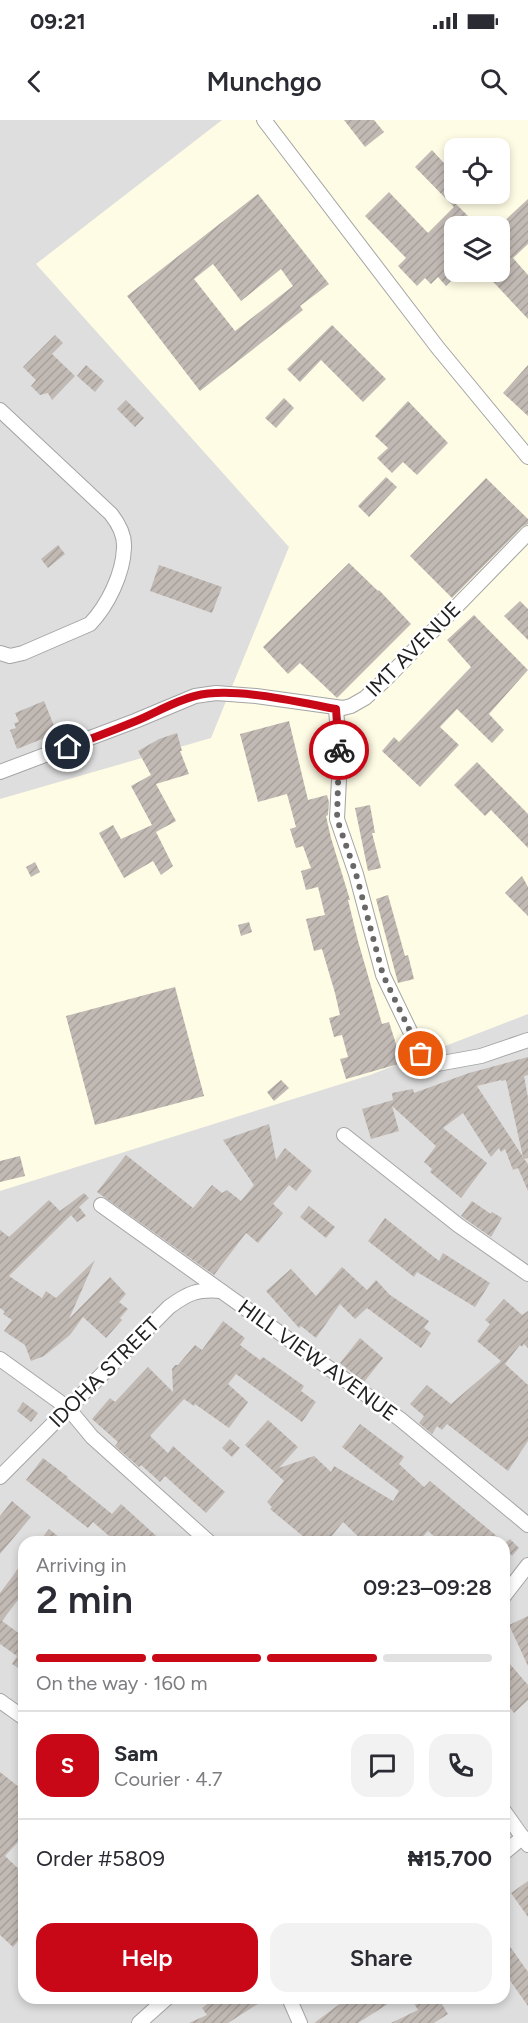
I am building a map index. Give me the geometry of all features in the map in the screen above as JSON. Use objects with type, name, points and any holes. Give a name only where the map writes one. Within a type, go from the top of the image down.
[{"type":"street","points":[[264,120],[438,348],[528,457]]},
{"type":"street","points":[[0,410],[111,514],[118,524],[125,546],[121,569],[108,599],[90,624],[23,653],[10,656],[0,653]]},
{"type":"street","name":"IMT AVENUE","points":[[0,772],[135,722],[195,696],[216,693],[256,696],[336,709],[351,706],[365,698],[528,533]]},
{"type":"street","points":[[336,709],[340,759],[337,819],[356,874],[383,975],[421,1054],[428,1061],[437,1064],[481,1056],[528,1040]]},
{"type":"street","points":[[344,1135],[458,1225],[526,1271]]},
{"type":"street","name":"HILL VIEW AVENUE","points":[[101,1205],[400,1419],[528,1525]]},
{"type":"street","name":"IDOHA STREET","points":[[0,1478],[169,1307],[185,1295],[209,1290],[221,1291]]},
{"type":"street","points":[[0,1359],[68,1408],[92,1437],[202,1536]]},
{"type":"street","points":[[510,1588],[528,1565]]},
{"type":"street","points":[[0,1701],[18,1714]]},
{"type":"street","points":[[510,1820],[525,1841],[510,1850]]},
{"type":"street","points":[[140,2023],[161,2004]]},
{"type":"street","points":[[292,2004],[300,2023]]},
{"type":"shaded area","points":[[0,120],[528,120],[528,2023],[0,2023]]},
{"type":"shaded area","points":[[222,120],[528,120],[528,1014],[370,1075],[0,1191],[0,799],[211,738],[289,547],[36,264]]},
{"type":"building","points":[[344,120],[374,120],[384,132],[365,147]]},
{"type":"building","points":[[432,150],[444,163],[444,197],[415,167]]},
{"type":"building","points":[[389,192],[428,233],[444,217],[444,282],[450,282],[446,286],[438,277],[431,284],[425,278],[417,286],[398,266],[406,258],[365,216]]},
{"type":"building","points":[[258,194],[329,284],[300,306],[303,310],[200,391],[127,296]],"holes":[[[213,264],[241,301],[281,269],[293,286],[235,331],[194,279]]]},
{"type":"building","points":[[528,199],[528,244],[513,258],[528,275],[528,319],[493,282],[510,282],[510,216]]},
{"type":"building","points":[[457,205],[468,216],[445,216]]},
{"type":"building","points":[[332,325],[386,379],[363,402],[321,360],[300,382],[287,369]]},
{"type":"building","points":[[55,335],[63,343],[52,354],[75,376],[52,400],[48,393],[40,395],[31,386],[36,380],[23,367]]},
{"type":"building","points":[[86,365],[104,381],[95,392],[77,376]]},
{"type":"building","points":[[528,365],[528,416],[503,393]]},
{"type":"building","points":[[284,398],[294,408],[276,428],[265,418]]},
{"type":"building","points":[[126,400],[144,418],[135,427],[117,409]]},
{"type":"building","points":[[408,401],[448,443],[417,475],[403,462],[392,473],[377,458],[388,448],[375,436]]},
{"type":"building","points":[[386,477],[397,487],[369,517],[358,506]]},
{"type":"building","points":[[486,478],[528,519],[528,524],[522,527],[452,598],[410,556]]},
{"type":"building","points":[[58,545],[65,554],[48,568],[41,559]]},
{"type":"building","points":[[349,563],[411,624],[337,698],[300,663],[288,674],[263,647]]},
{"type":"building","points":[[159,565],[222,587],[212,613],[150,591]]},
{"type":"building","points":[[520,601],[528,609],[528,640],[504,616]]},
{"type":"building","points":[[474,615],[528,670],[489,714],[504,730],[492,743],[457,709],[440,727],[459,745],[420,787],[382,751],[394,737],[399,742],[471,667],[447,640]]},
{"type":"building","points":[[44,701],[57,733],[17,749],[10,730],[16,728],[14,723],[19,722],[15,713]]},
{"type":"building","points":[[289,721],[308,800],[327,795],[329,802],[326,816],[350,900],[348,900],[358,941],[382,1024],[389,1022],[402,1063],[346,1079],[340,1059],[348,1057],[342,1035],[334,1037],[329,1018],[340,1015],[335,993],[322,949],[314,951],[306,919],[325,915],[318,887],[306,890],[301,871],[311,868],[303,846],[296,848],[290,829],[296,827],[287,794],[258,802],[240,734]]},
{"type":"building","points":[[177,733],[182,751],[180,751],[189,774],[156,784],[176,821],[156,832],[173,866],[161,875],[153,861],[124,878],[99,833],[113,825],[121,839],[152,825],[131,786],[151,775],[138,751],[159,739]]},
{"type":"building","points":[[477,762],[528,814],[528,848],[491,810],[485,816],[454,785]]},
{"type":"building","points":[[370,805],[375,833],[372,833],[381,868],[368,871],[355,808]]},
{"type":"building","points":[[35,862],[40,872],[31,877],[26,867]]},
{"type":"building","points":[[522,876],[528,887],[528,916],[505,893]]},
{"type":"building","points":[[388,895],[414,979],[398,983],[376,899]]},
{"type":"building","points":[[249,922],[252,932],[241,936],[238,925]]},
{"type":"building","points":[[175,987],[204,1096],[95,1125],[66,1016]]},
{"type":"building","points":[[528,1057],[528,1075],[524,1076],[528,1098],[528,1158],[524,1159],[528,1164],[528,1191],[518,1168],[513,1170],[505,1149],[501,1152],[499,1148],[491,1157],[463,1113],[443,1128],[487,1163],[461,1198],[430,1172],[432,1169],[424,1162],[436,1146],[392,1106],[399,1131],[371,1139],[362,1109],[393,1100],[392,1093],[413,1089],[414,1093],[469,1073]],"holes":[[[506,1080],[523,1157],[477,1086]]]},
{"type":"building","points":[[281,1080],[289,1088],[274,1101],[267,1092]]},
{"type":"building","points":[[269,1124],[276,1160],[285,1148],[312,1171],[296,1191],[289,1185],[273,1204],[283,1213],[258,1243],[246,1233],[214,1275],[97,1192],[126,1155],[193,1208],[212,1185],[222,1193],[227,1190],[241,1201],[254,1185],[223,1140]]},
{"type":"building","points":[[20,1156],[25,1176],[0,1182],[0,1161]]},
{"type":"building","points":[[84,1193],[89,1198],[79,1207],[86,1216],[77,1222],[71,1215],[9,1276],[42,1298],[46,1291],[56,1298],[95,1260],[69,1319],[110,1277],[126,1294],[119,1302],[128,1309],[120,1318],[122,1320],[106,1338],[83,1317],[70,1335],[44,1356],[31,1361],[25,1345],[4,1331],[12,1320],[3,1314],[5,1312],[0,1308],[0,1230],[9,1237],[49,1200],[60,1211]]},
{"type":"building","points":[[472,1201],[491,1214],[492,1212],[502,1218],[491,1237],[461,1216]]},
{"type":"building","points":[[309,1206],[335,1227],[326,1238],[300,1217]]},
{"type":"building","points":[[385,1218],[439,1261],[443,1253],[490,1283],[475,1307],[417,1272],[414,1277],[368,1241]]},
{"type":"building","points":[[342,1267],[367,1290],[376,1280],[390,1295],[429,1321],[424,1328],[431,1333],[421,1348],[367,1308],[355,1319],[340,1304],[316,1338],[301,1326],[299,1328],[266,1291],[291,1269],[316,1296]]},
{"type":"building","points":[[504,1299],[522,1315],[528,1311],[528,1348],[524,1344],[522,1347],[520,1345],[505,1364],[528,1385],[528,1441],[508,1471],[447,1424],[442,1430],[437,1426],[432,1434],[419,1423],[424,1416],[410,1404],[427,1385],[451,1404],[501,1361],[477,1341],[490,1324],[485,1320]]},
{"type":"building","points":[[223,1321],[245,1338],[240,1345],[260,1360],[263,1357],[304,1386],[301,1391],[316,1402],[302,1422],[236,1374],[228,1384],[248,1402],[229,1428],[184,1399],[150,1436],[168,1453],[173,1446],[225,1492],[206,1513],[165,1476],[160,1482],[141,1465],[139,1467],[115,1446],[118,1442],[92,1419],[110,1398],[115,1402],[148,1367],[173,1392],[172,1369],[195,1345],[202,1350]]},
{"type":"building","points":[[360,1338],[383,1358],[364,1382],[340,1363]]},
{"type":"building","points":[[23,1402],[38,1413],[31,1422],[17,1411]]},
{"type":"building","points":[[268,1420],[298,1447],[279,1468],[314,1456],[331,1472],[334,1466],[393,1501],[399,1491],[342,1447],[360,1424],[404,1457],[399,1464],[424,1487],[430,1481],[497,1536],[434,1536],[428,1531],[423,1536],[358,1536],[343,1522],[332,1536],[303,1536],[270,1509],[272,1507],[267,1502],[284,1481],[245,1445]]},
{"type":"building","points":[[230,1439],[240,1448],[232,1457],[222,1448]]},
{"type":"building","points":[[43,1458],[112,1514],[121,1504],[156,1536],[109,1536],[93,1522],[88,1528],[26,1480]]},
{"type":"building","points":[[12,1501],[31,1517],[0,1554],[0,1516]]},
{"type":"building","points":[[49,1529],[58,1536],[44,1536]]},
{"type":"building","points":[[510,1539],[519,1548],[512,1556],[510,1554]]},
{"type":"building","points":[[18,1569],[18,1600],[2,1621],[18,1633],[18,1668],[12,1664],[17,1656],[0,1644],[0,1593]]},
{"type":"building","points":[[528,1616],[528,1666],[510,1627],[510,1625]]},
{"type":"building","points":[[510,1664],[528,1685],[528,1700],[514,1713],[510,1708]]},
{"type":"building","points":[[0,1772],[18,1786],[18,1842],[5,1856],[18,1868],[18,1941],[13,1947],[0,1935]]},
{"type":"building","points":[[528,1881],[528,1917],[511,1893]]},
{"type":"building","points":[[510,1946],[528,1972],[528,2006],[510,1980]]},
{"type":"building","points":[[207,2004],[258,2004],[228,2023],[189,2023],[207,2015],[202,2008]]},
{"type":"building","points":[[340,2004],[388,2004],[358,2023],[314,2023]]},
{"type":"building","points":[[414,2004],[442,2004],[448,2014],[434,2023],[391,2023],[418,2010]]},
{"type":"way so far","points":[[339,750],[337,819],[356,874],[383,975],[421,1054]]},
{"type":"route","points":[[68,747],[135,722],[186,699],[216,693],[280,698],[336,709],[339,750]]}]
